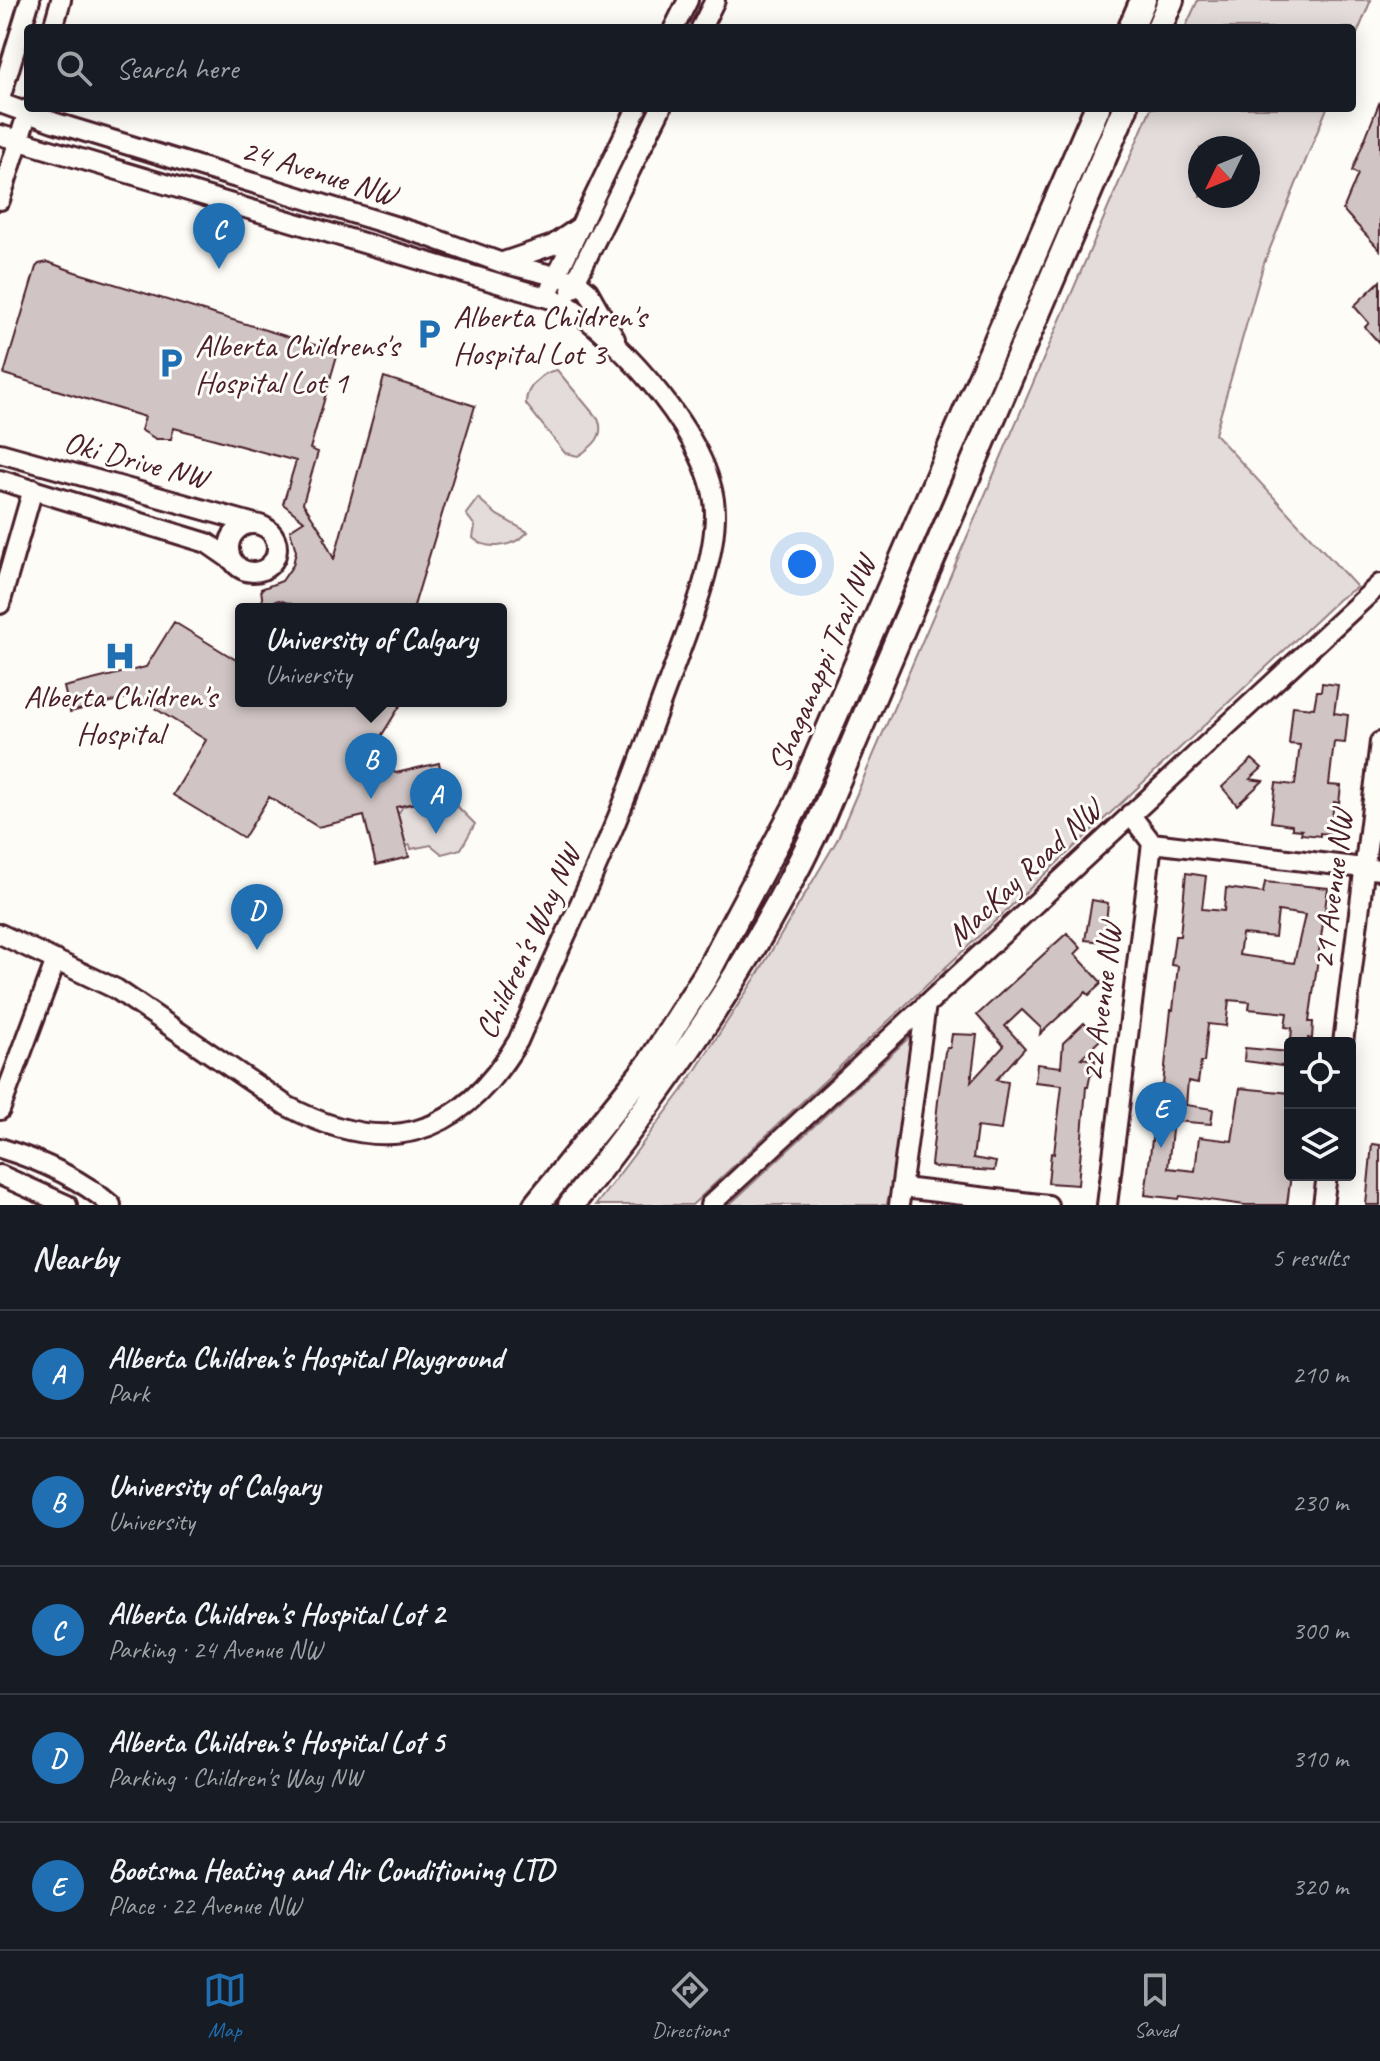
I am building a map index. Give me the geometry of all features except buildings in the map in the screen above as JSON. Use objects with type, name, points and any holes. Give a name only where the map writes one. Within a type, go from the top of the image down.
[{"type":"main road","points":[[1133,24],[1143,0]]},
{"type":"main road","points":[[1161,24],[1171,0]]},
{"type":"main road","name":"Shaganappi Trail NW","points":[[536,1205],[649,1065],[706,975],[795,808],[1095,112]]},
{"type":"main road","name":"Shaganappi Trail NW","points":[[571,1205],[669,1078],[725,994],[796,872],[1123,112]]},
{"type":"street","points":[[0,101],[30,0]]},
{"type":"street","points":[[54,24],[61,0]]},
{"type":"street","points":[[676,24],[688,0]]},
{"type":"street","points":[[703,24],[715,0]]},
{"type":"street","name":"24 Avenue NW","points":[[0,101],[24,110]]},
{"type":"street","points":[[0,200],[9,139],[27,112]]},
{"type":"street","name":"24 Avenue NW","points":[[31,112],[427,236],[502,263],[576,281]]},
{"type":"street","points":[[556,300],[555,278],[635,112]]},
{"type":"street","points":[[556,300],[576,281],[659,112]]},
{"type":"street","name":"24 Avenue NW","points":[[9,139],[556,300]]},
{"type":"street","points":[[502,263],[553,245],[583,225]]},
{"type":"street","name":"Children's Way NW","points":[[576,281],[588,291],[625,355]]},
{"type":"street","name":"Children's Way NW","points":[[0,934],[116,989],[287,1106],[343,1130],[369,1135],[400,1134],[423,1129],[467,1105],[485,1089],[518,1041],[618,816],[683,642],[710,554],[715,513],[708,475],[691,436],[625,355],[591,323],[556,300]]},
{"type":"street","name":"Oki Drive NW","points":[[0,453],[255,524]]},
{"type":"street","name":"Oki Drive NW","points":[[0,480],[207,543],[233,561]]},
{"type":"street","points":[[0,604],[33,489]]},
{"type":"street","points":[[255,524],[263,526],[275,538],[278,545],[269,567],[254,573],[246,572],[233,561],[231,539],[240,528],[255,524]]},
{"type":"street","name":"MacKay Road NW","points":[[710,1205],[1380,584]]},
{"type":"street","name":"21 Avenue NW","points":[[1344,1037],[1372,869],[1380,742]]},
{"type":"street","points":[[1130,814],[1152,843],[1372,869]]},
{"type":"street","name":"22 Avenue NW","points":[[1107,1205],[1152,843]]},
{"type":"street","points":[[0,1110],[56,960]]},
{"type":"street","points":[[926,1004],[901,1197],[1048,1205]]},
{"type":"street","points":[[0,1148],[63,1173],[99,1194],[111,1205]]},
{"type":"street","points":[[0,1175],[67,1205]]},
{"type":"street","points":[[1323,1205],[1326,1181]]},
{"type":"shaded area","points":[[1198,0],[1371,0],[1356,36],[1356,24],[1187,24]]},
{"type":"shaded area","points":[[1149,112],[1325,112],[1264,263],[1215,434],[1357,587],[1339,599],[692,1205],[596,1205],[682,1091],[756,977],[837,840]]},
{"type":"shaded area","points":[[557,370],[600,425],[599,436],[578,456],[565,453],[526,404],[528,392],[536,382]]},
{"type":"shaded area","points":[[478,498],[497,515],[528,532],[516,541],[501,546],[486,545],[473,538],[475,526],[466,514]]},
{"type":"shaded area","points":[[447,796],[475,824],[461,849],[442,854],[431,845],[411,849],[410,845],[406,846],[398,814],[403,806]]},
{"type":"shaded area","points":[[914,1033],[895,1188],[887,1205],[729,1205]]},
{"type":"place","name":"Alberta Children's Hospital Lot 2","points":[[219,269]]},
{"type":"place","name":"Alberta Children's Hospital Lot 3","points":[[429,334]]},
{"type":"place","name":"Alberta Childrens's Hospital Lot 1","points":[[171,363]]},
{"type":"place","name":"Alberta Children's Hospital","points":[[120,656]]},
{"type":"place","name":"University of Calgary","points":[[371,799]]},
{"type":"place","name":"Alberta Children's Hospital Playground","points":[[436,834]]},
{"type":"place","name":"Alberta Children's Hospital Lot 5","points":[[257,950]]},
{"type":"place","name":"Bootsma Heating and Air Conditioning LTD","points":[[1161,1148]]}]
